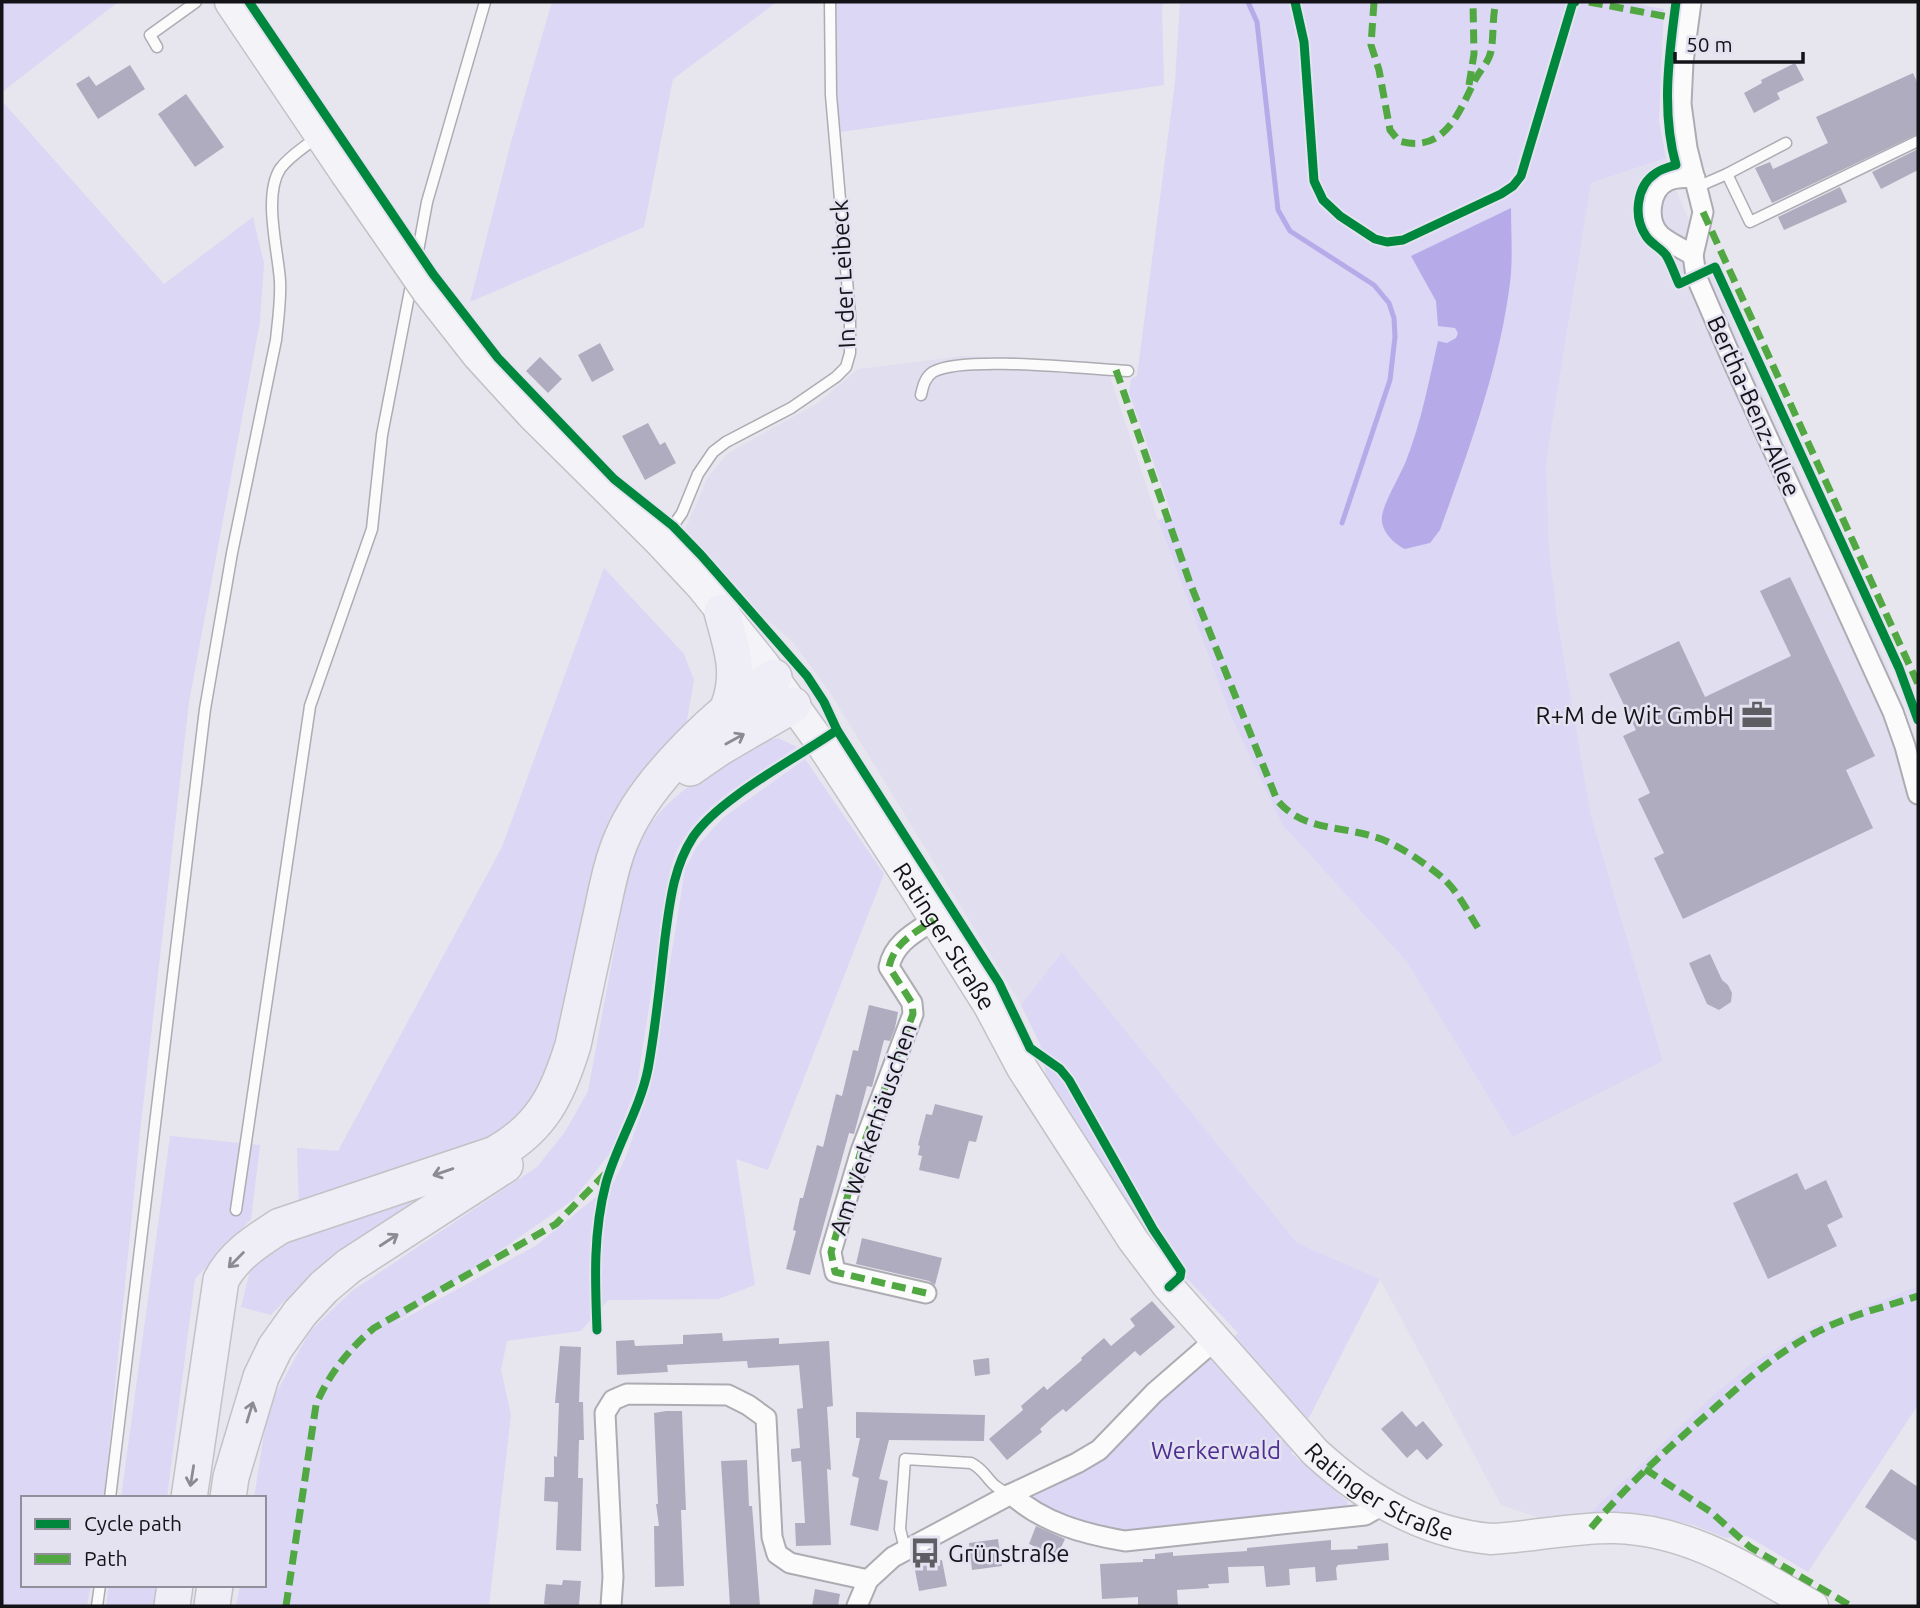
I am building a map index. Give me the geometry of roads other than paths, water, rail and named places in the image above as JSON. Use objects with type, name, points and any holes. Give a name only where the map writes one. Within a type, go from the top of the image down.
[{"type":"highway","points":[[189,1496],[221,1280],[226,1271],[256,1242],[280,1226],[495,1154],[521,1137],[539,1119],[559,1087],[570,1054],[611,872],[621,839],[636,810],[659,780],[728,708],[735,687],[736,664],[722,612]]},
{"type":"highway","points":[[728,708],[784,691]]},
{"type":"highway","points":[[229,1488],[261,1377],[275,1348],[300,1313],[324,1287],[349,1266],[513,1160],[529,1146],[560,1106],[576,1068],[623,860],[632,836],[643,816],[661,794],[784,691]]},
{"type":"highway","points":[[172,1606],[176,1587]]},
{"type":"highway","points":[[212,1606],[215,1587]]},
{"type":"main road","name":"Ratinger Straße","points":[[230,2],[426,291],[478,356],[513,395],[665,533],[784,691],[820,742],[989,1006],[1022,1068],[1106,1200],[1159,1275],[1315,1452],[1337,1472],[1384,1504],[1437,1529],[1472,1537],[1515,1538],[1614,1528],[1666,1534],[1718,1552],[1813,1606]]},
{"type":"street","name":"Bertha-Benz-Allee","points":[[1691,2],[1683,62],[1681,104],[1685,137],[1703,212],[1693,255],[1696,276],[1893,712],[1918,794]]},
{"type":"street","points":[[1693,255],[1659,234],[1653,224],[1651,206],[1655,193],[1665,181],[1682,177],[1696,183]]},
{"type":"street","name":"Am Werkerhäuschen","points":[[926,1293],[835,1272],[831,1252],[861,1151],[913,1014],[912,1003],[889,967],[891,957],[911,934],[934,920]]},
{"type":"street","points":[[858,1606],[868,1580],[879,1568],[905,1549],[1011,1494],[1077,1464],[1099,1450],[1154,1393],[1215,1340]]},
{"type":"street","points":[[611,1606],[613,1577],[605,1413],[613,1400],[627,1394],[728,1395],[766,1418],[772,1537],[777,1554],[790,1563],[868,1580]]},
{"type":"street","points":[[1011,1494],[1028,1510],[1074,1530],[1087,1535],[1125,1541],[1365,1515],[1384,1504]]},
{"type":"lane","points":[[157,47],[150,35],[196,2]]},
{"type":"lane","points":[[236,1210],[310,706],[372,529],[382,435],[427,202],[485,2]]},
{"type":"lane","name":"In der Leibeck","points":[[665,533],[682,513],[705,461],[713,452],[726,442],[791,408],[846,367],[850,352],[850,315],[831,95],[830,2]]},
{"type":"lane","points":[[110,1496],[205,709],[232,553],[276,340],[280,281],[273,206],[274,186],[279,171],[288,160],[320,135]]},
{"type":"lane","points":[[1727,174],[1750,222],[1918,141]]},
{"type":"lane","points":[[1696,183],[1727,174],[1786,143]]},
{"type":"lane","points":[[921,395],[925,380],[931,373],[953,366],[1045,366],[1128,371]]},
{"type":"lane","points":[[905,1549],[900,1529],[905,1459],[971,1463],[981,1468],[989,1483],[1011,1494]]},
{"type":"lane","points":[[97,1606],[100,1587]]},
{"type":"waterway","points":[[1248,2],[1257,22],[1278,210],[1290,231],[1374,285],[1389,303],[1394,318],[1395,337],[1390,380],[1342,523]]},
{"type":"place","name":"R+M de Wit GmbH","points":[[1757,715]]},
{"type":"place","name":"Grünstraße","points":[[925,1553]]},
{"type":"park label","name":"Werkerwald","points":[[1216,1450]]}]
